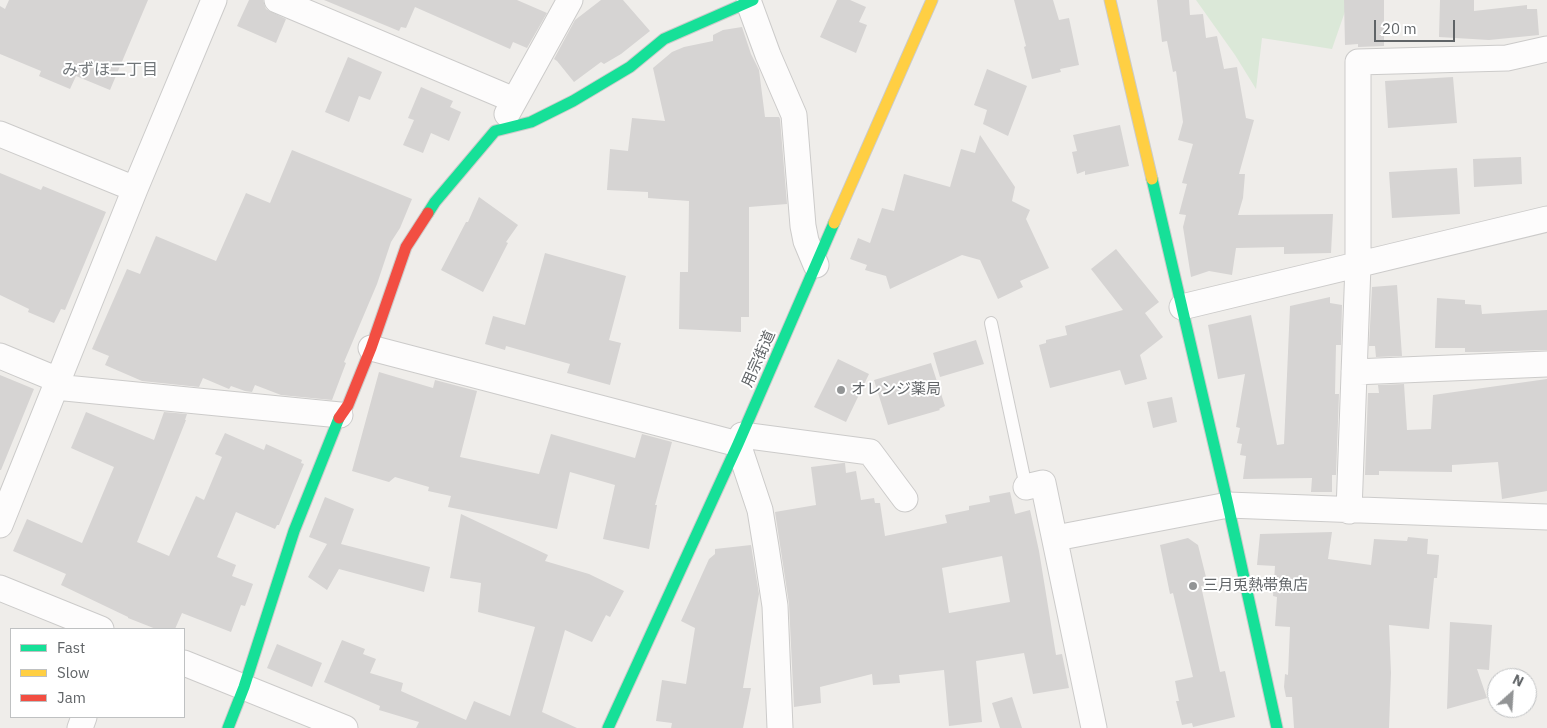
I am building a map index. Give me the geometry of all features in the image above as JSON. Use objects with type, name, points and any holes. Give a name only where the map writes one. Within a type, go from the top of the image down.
[{"type":"street","points":[[0,525],[135,189],[214,0]]},
{"type":"street","points":[[277,0],[514,100]]},
{"type":"street","points":[[228,728],[244,687],[294,531],[340,415],[348,405],[371,348],[406,247],[435,202],[496,131],[570,0]]},
{"type":"street","name":"用宗街道","points":[[608,728],[740,439],[932,0]]},
{"type":"street","points":[[1110,0],[1228,505],[1277,728]]},
{"type":"street","points":[[496,131],[531,122],[573,101],[630,68],[664,39],[739,3],[768,55],[794,114],[803,226],[806,241],[816,265]]},
{"type":"street","points":[[1349,510],[1358,265],[1358,62],[1507,58],[1547,49]]},
{"type":"street","points":[[0,134],[135,189]]},
{"type":"street","points":[[1182,307],[1547,218]]},
{"type":"street","points":[[371,348],[740,439],[870,452],[905,499]]},
{"type":"street","points":[[0,356],[57,384],[340,415]]},
{"type":"street","points":[[1354,372],[1547,364]]},
{"type":"street","points":[[740,439],[760,510],[775,606],[780,728]]},
{"type":"street","points":[[1026,487],[1043,483],[1056,538],[1094,728]]},
{"type":"street","points":[[1056,538],[1228,505],[1547,517]]},
{"type":"street","points":[[0,588],[99,628]]},
{"type":"street","points":[[185,663],[345,728]]},
{"type":"lane","points":[[991,323],[1026,487]]},
{"type":"green space","points":[[1196,0],[1349,0],[1332,49],[1262,38],[1256,89],[1235,55]]},
{"type":"building","points":[[9,0],[148,0],[110,90],[76,76],[70,89],[39,76],[41,71],[0,54],[0,6],[5,9]]},
{"type":"building","points":[[249,0],[263,0],[266,9],[286,19],[276,43],[237,26]]},
{"type":"building","points":[[324,0],[517,0],[547,13],[527,48],[513,42],[510,49],[415,7],[406,28],[401,27],[399,31]]},
{"type":"building","points":[[601,0],[623,0],[650,31],[621,54],[604,64],[601,62],[574,82],[554,59],[575,20]]},
{"type":"building","points":[[837,0],[850,0],[866,7],[859,22],[867,25],[856,53],[820,37]]},
{"type":"building","points":[[1014,0],[1053,0],[1059,20],[1069,18],[1079,65],[1060,69],[1061,72],[1032,79]]},
{"type":"building","points":[[1157,0],[1189,0],[1190,15],[1203,14],[1206,38],[1217,36],[1224,69],[1237,67],[1246,118],[1254,120],[1239,174],[1245,174],[1243,198],[1238,215],[1333,214],[1331,253],[1284,254],[1284,247],[1236,248],[1232,275],[1209,271],[1191,277],[1183,227],[1186,215],[1179,214],[1187,184],[1182,183],[1193,144],[1178,140],[1183,122],[1176,71],[1173,72],[1167,41],[1162,42]]},
{"type":"building","points":[[1344,0],[1384,0],[1384,46],[1358,47],[1358,44],[1345,45]]},
{"type":"building","points":[[1440,0],[1474,0],[1474,11],[1527,5],[1527,9],[1537,9],[1539,35],[1489,40],[1439,37]]},
{"type":"building","points":[[742,27],[751,54],[759,70],[765,117],[779,117],[780,119],[787,204],[749,207],[749,317],[741,317],[741,332],[679,329],[680,272],[688,272],[689,201],[648,198],[648,192],[607,190],[610,149],[628,151],[632,118],[665,121],[653,68],[672,52],[684,47],[713,41],[713,35],[723,30]]},
{"type":"building","points":[[348,57],[382,72],[370,100],[359,96],[349,122],[325,112]]},
{"type":"building","points":[[987,69],[1027,86],[1008,136],[983,124],[987,110],[974,105]]},
{"type":"building","points":[[1453,77],[1457,123],[1388,128],[1385,81]]},
{"type":"building","points":[[421,87],[453,101],[450,107],[461,112],[449,141],[431,133],[423,153],[403,145],[414,120],[408,118]]},
{"type":"building","points":[[1120,125],[1129,166],[1085,175],[1085,171],[1077,174],[1072,152],[1077,151],[1073,135]]},
{"type":"building","points":[[980,135],[1015,187],[1012,201],[1030,210],[1026,219],[1049,268],[1020,281],[1023,287],[998,299],[980,260],[962,255],[890,289],[886,276],[865,270],[867,265],[850,259],[858,238],[870,243],[882,208],[894,211],[904,174],[950,187],[961,149],[975,153]]},
{"type":"building","points":[[292,150],[412,199],[400,228],[391,242],[377,284],[344,362],[346,363],[332,400],[281,395],[255,385],[252,392],[231,386],[229,389],[203,378],[199,387],[142,381],[105,365],[109,356],[92,349],[127,269],[140,274],[156,236],[216,261],[246,193],[270,203]]},
{"type":"building","points":[[1521,157],[1522,184],[1474,187],[1473,159]]},
{"type":"building","points":[[1457,168],[1460,214],[1392,218],[1389,172]]},
{"type":"building","points":[[0,173],[41,190],[43,186],[106,212],[65,310],[61,309],[54,323],[28,312],[29,309],[0,295]]},
{"type":"building","points":[[479,197],[518,225],[506,242],[508,243],[483,292],[441,270],[466,222],[468,222]]},
{"type":"building","points":[[1116,249],[1159,302],[1145,313],[1163,337],[1140,355],[1147,379],[1125,385],[1120,370],[1050,388],[1039,345],[1046,343],[1046,340],[1067,335],[1065,326],[1123,310],[1091,269]]},
{"type":"building","points":[[545,253],[626,276],[609,340],[621,343],[610,385],[567,373],[570,364],[506,346],[505,350],[485,344],[493,316],[525,325]]},
{"type":"building","points":[[1397,285],[1402,356],[1376,357],[1375,346],[1369,346],[1372,287]]},
{"type":"building","points":[[1330,297],[1330,303],[1342,305],[1341,345],[1336,345],[1335,394],[1339,394],[1336,475],[1332,475],[1332,492],[1311,492],[1312,478],[1243,479],[1246,456],[1240,455],[1242,444],[1237,443],[1240,428],[1236,427],[1245,374],[1218,379],[1208,325],[1251,315],[1277,445],[1284,444],[1290,306]]},
{"type":"building","points":[[1437,298],[1465,300],[1465,304],[1481,305],[1482,314],[1547,310],[1547,350],[1465,352],[1465,348],[1435,348]]},
{"type":"building","points":[[976,340],[984,364],[940,377],[933,353]]},
{"type":"building","points":[[838,359],[869,374],[846,422],[814,407]]},
{"type":"building","points":[[931,363],[945,406],[940,410],[888,425],[874,380]]},
{"type":"building","points":[[379,372],[433,388],[435,380],[477,391],[460,457],[539,474],[551,434],[635,458],[642,434],[672,442],[655,505],[657,505],[649,549],[603,539],[615,485],[570,472],[557,529],[448,507],[451,496],[428,491],[429,487],[395,477],[389,482],[352,471]]},
{"type":"building","points":[[0,375],[34,389],[1,470],[0,470]]},
{"type":"building","points":[[1547,379],[1547,491],[1502,499],[1498,462],[1452,465],[1452,472],[1379,471],[1379,475],[1365,475],[1368,393],[1379,393],[1378,385],[1404,384],[1407,430],[1431,429],[1433,395]]},
{"type":"building","points":[[1172,397],[1177,422],[1153,428],[1147,402]]},
{"type":"building","points":[[86,412],[154,440],[164,412],[187,414],[137,542],[169,556],[196,496],[204,500],[222,457],[215,454],[225,433],[264,450],[266,444],[302,460],[301,463],[304,464],[279,525],[275,529],[236,512],[217,557],[236,565],[232,576],[253,584],[245,606],[241,605],[231,632],[182,613],[175,628],[153,628],[128,618],[61,585],[66,574],[13,551],[27,519],[82,543],[114,467],[71,448]]},
{"type":"building","points":[[845,463],[846,473],[856,471],[861,500],[874,498],[875,503],[880,503],[885,536],[947,523],[945,515],[969,510],[969,506],[990,502],[989,496],[1010,492],[1015,514],[1030,510],[1039,551],[1056,655],[1062,654],[1069,688],[1033,694],[1024,653],[976,661],[982,722],[949,726],[944,670],[899,675],[900,683],[873,685],[872,674],[820,687],[821,703],[794,707],[789,604],[775,512],[816,505],[811,467]],"holes":[[[1002,556],[1010,602],[949,613],[942,568]]]},
{"type":"building","points":[[325,497],[354,509],[341,544],[430,567],[424,592],[339,569],[327,590],[308,577],[327,544],[309,537]]},
{"type":"building","points":[[461,514],[548,555],[545,561],[589,574],[624,591],[610,617],[606,615],[592,642],[565,630],[542,712],[577,728],[416,728],[419,722],[379,710],[380,706],[324,682],[342,640],[365,649],[363,654],[376,659],[370,673],[403,683],[401,691],[466,720],[474,701],[510,716],[535,627],[478,612],[481,583],[450,578]]},
{"type":"building","points":[[1332,532],[1328,559],[1371,565],[1374,539],[1407,541],[1408,537],[1428,539],[1427,554],[1439,555],[1437,578],[1434,578],[1429,629],[1389,625],[1391,673],[1389,728],[1294,728],[1292,697],[1286,697],[1284,687],[1285,674],[1288,675],[1290,627],[1275,626],[1277,597],[1273,596],[1275,566],[1257,565],[1260,534]]},
{"type":"building","points":[[1188,538],[1198,545],[1208,585],[1201,586],[1220,672],[1225,671],[1235,717],[1193,727],[1192,723],[1182,725],[1176,701],[1179,701],[1175,681],[1193,677],[1173,593],[1170,594],[1160,545]]},
{"type":"building","points":[[751,545],[759,594],[743,688],[751,688],[743,728],[671,728],[672,723],[656,721],[662,680],[686,684],[695,628],[681,621],[709,559],[715,554],[715,549]]},
{"type":"building","points":[[1450,622],[1492,625],[1489,668],[1487,670],[1477,669],[1487,698],[1447,709]]},
{"type":"building","points":[[277,644],[322,663],[312,687],[267,668]]},
{"type":"building","points":[[1012,697],[1022,728],[1000,728],[992,703]]},
{"type":"traffic: fast","points":[[428,213],[435,202],[495,131],[531,122],[573,101],[630,67],[664,39],[753,0]]},
{"type":"traffic: fast","points":[[1152,179],[1228,505],[1277,728]]},
{"type":"traffic: fast","points":[[608,728],[738,444],[834,223]]},
{"type":"traffic: fast","points":[[228,728],[244,687],[294,531],[339,418]]},
{"type":"traffic: slow","points":[[834,223],[932,0]]},
{"type":"traffic: slow","points":[[1110,0],[1152,179]]},
{"type":"traffic: jam","points":[[339,418],[348,405],[371,348],[406,247],[428,213]]},
{"type":"place","name":"オレンジ薬局","points":[[841,390]]},
{"type":"place","name":"三月兎熱帯魚店","points":[[1193,586]]},
{"type":"district","name":"みずほ二丁目","points":[[110,70]]}]
